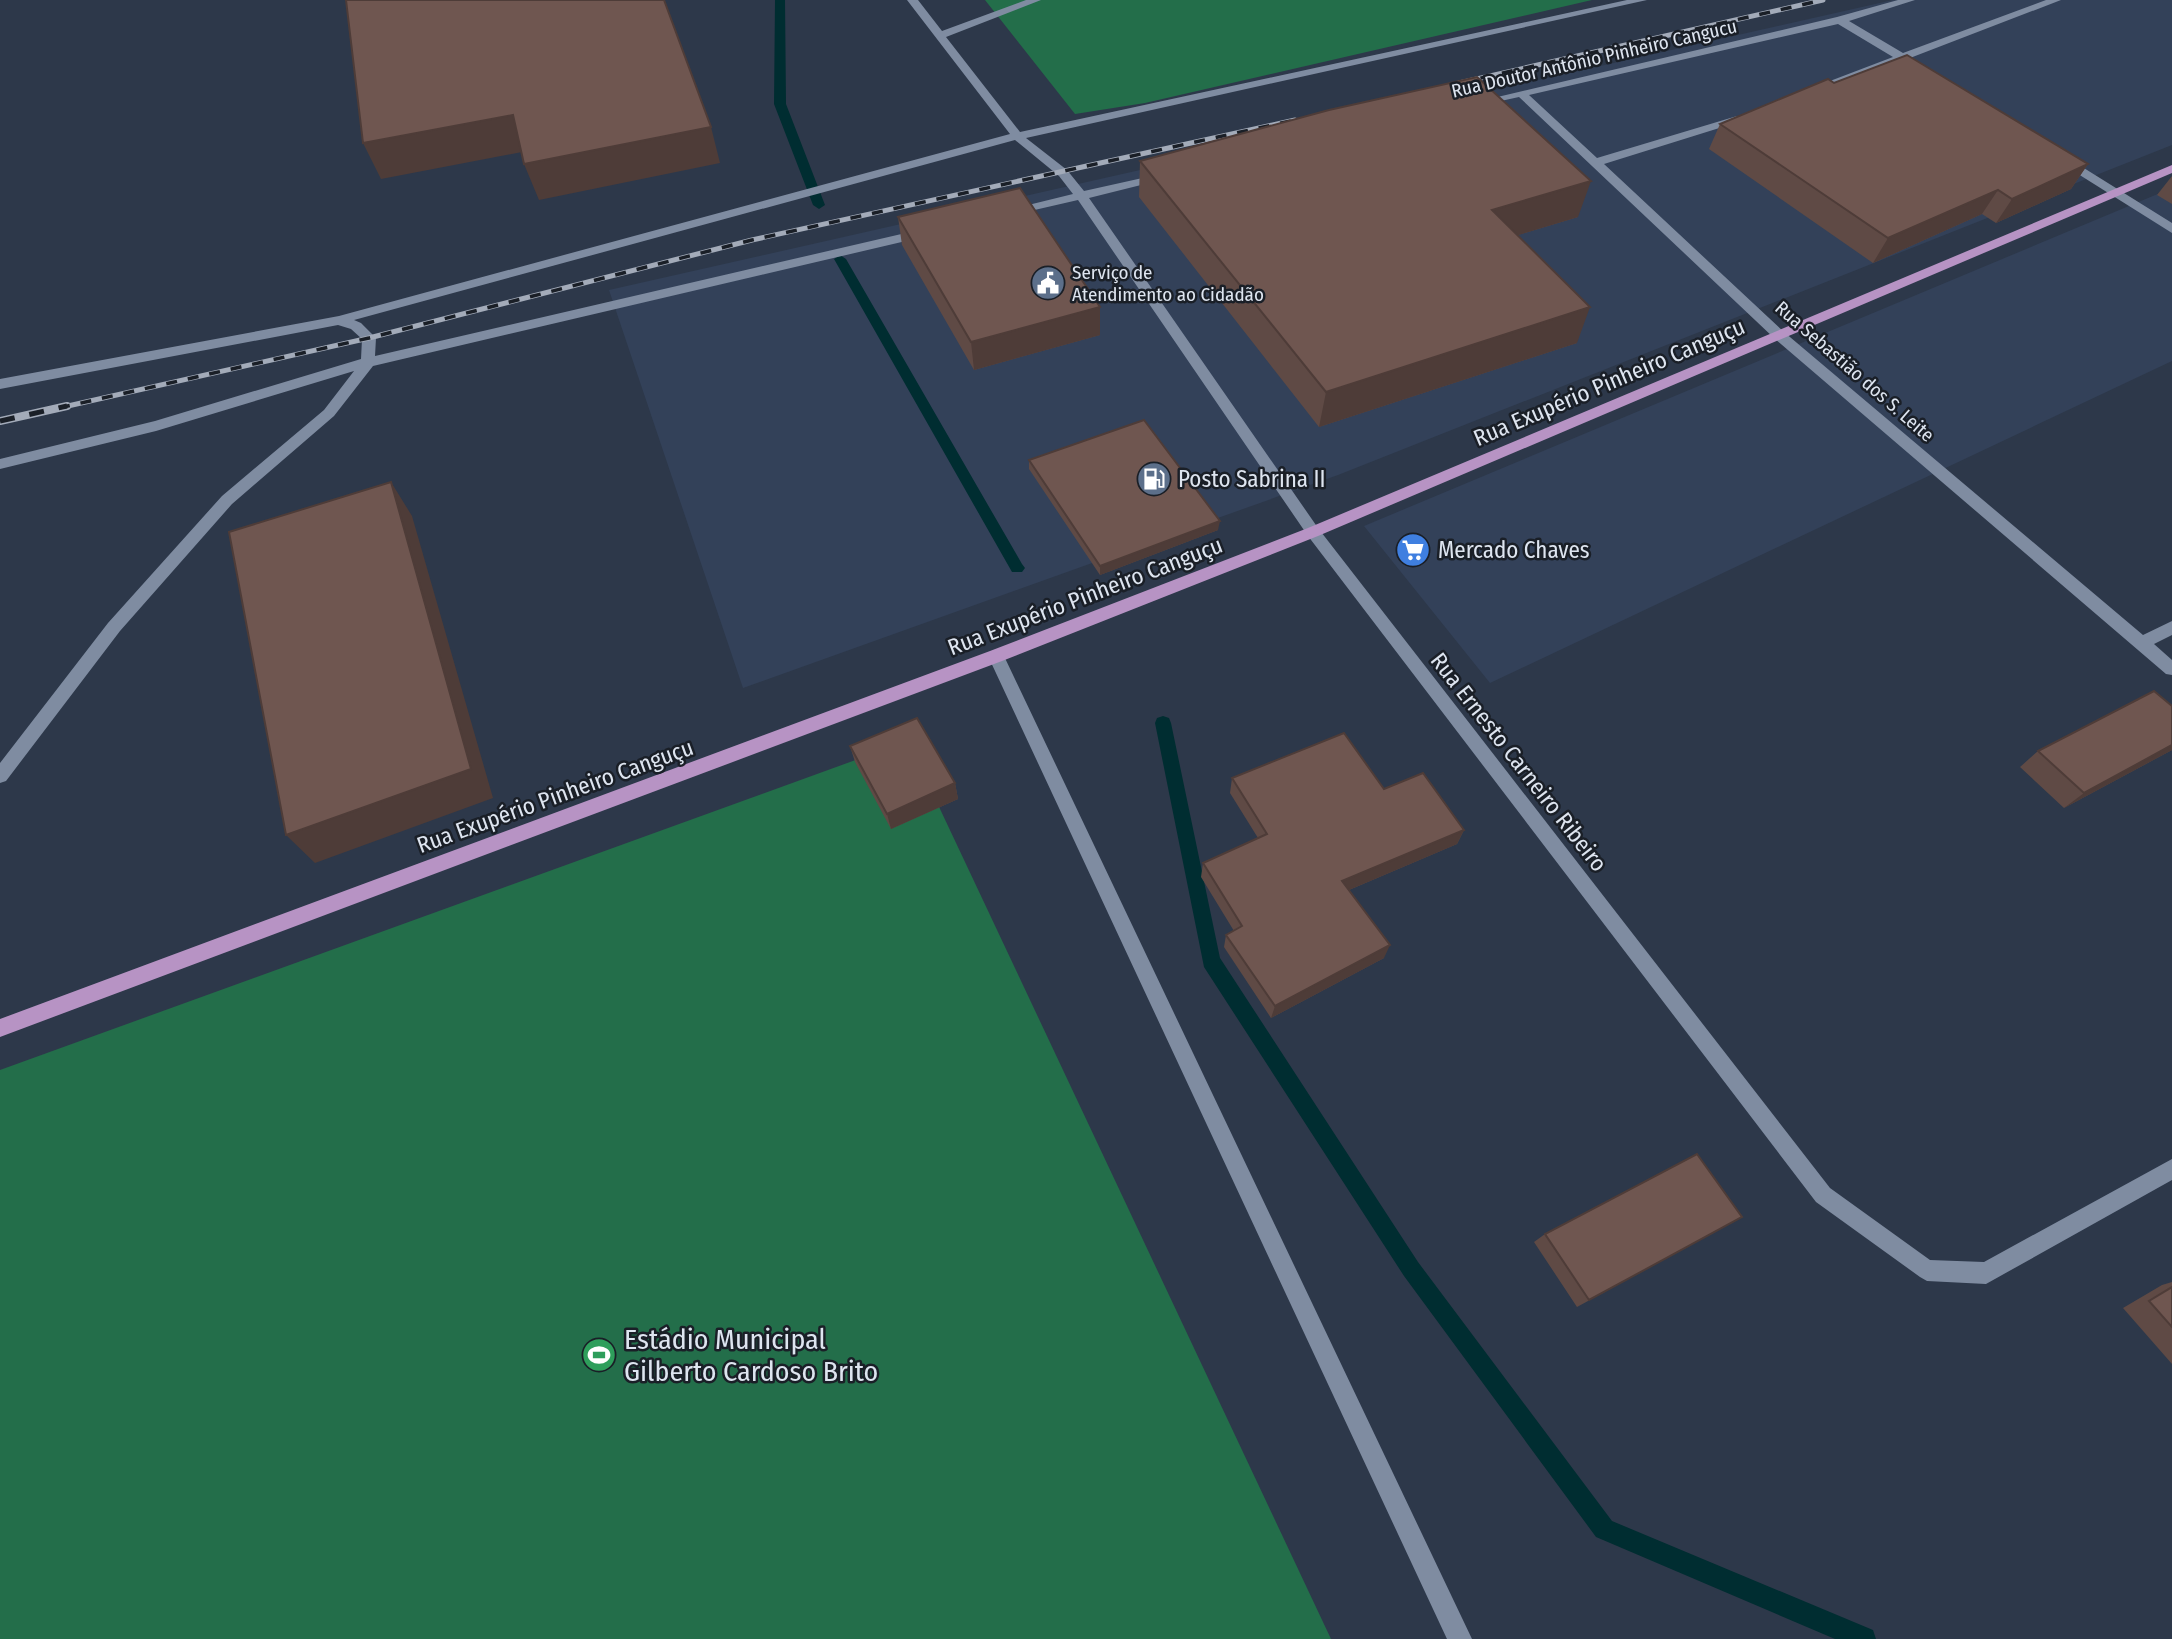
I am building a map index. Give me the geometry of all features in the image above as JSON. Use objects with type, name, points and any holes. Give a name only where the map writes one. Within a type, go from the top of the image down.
[{"type":"main road","name":"Rua Exupério Pinheiro Canguçu","points":[[0,1028],[996,656],[1313,532],[2172,169]]},
{"type":"street","name":"Rua Ernesto Carneiro Ribeiro","points":[[912,0],[1017,136],[1063,173],[1082,197],[1313,532],[1823,1195],[1927,1269],[1986,1273],[2172,1169]]},
{"type":"street","points":[[939,36],[1036,0]]},
{"type":"street","points":[[0,384],[339,320],[1017,136],[1642,0]]},
{"type":"street","name":"Rua Doutor Antônio Pinheiro Cangucu","points":[[1467,106],[1840,20],[1910,0]]},
{"type":"street","points":[[1800,96],[2056,0]]},
{"type":"street","points":[[1840,20],[1913,64]]},
{"type":"street","name":"Rua Sebastião dos S. Leite","points":[[1521,93],[1779,335],[2172,669]]},
{"type":"street","points":[[1597,162],[1749,115]]},
{"type":"street","points":[[2048,149],[2172,229]]},
{"type":"street","points":[[1001,215],[1168,174]]},
{"type":"street","points":[[0,464],[156,426],[368,362],[934,231]]},
{"type":"street","points":[[0,776],[114,627],[226,500],[329,413],[368,362],[369,338],[356,326],[339,320]]},
{"type":"street","points":[[2143,643],[2172,627]]},
{"type":"street","points":[[996,656],[1460,1639]]},
{"type":"shaded area","points":[[1893,0],[2172,0],[2172,145],[1338,475],[743,688],[609,290]]},
{"type":"shaded area","points":[[2172,188],[2172,361],[1490,683],[1364,526]]},
{"type":"green space","points":[[985,0],[1592,0],[1145,103],[1075,114]]},
{"type":"green space","name":"Estádio Municipal Gilberto Cardoso Brito","points":[[908,741],[1331,1639],[0,1639],[0,1070]]},
{"type":"building","points":[[346,0],[664,0],[711,127],[524,164],[513,115],[363,143]]},
{"type":"building","points":[[1907,55],[2088,164],[2012,199],[1998,190],[1888,238],[1720,124],[1828,79],[1834,83]]},
{"type":"building","points":[[1477,77],[1591,181],[1492,210],[1590,307],[1326,392],[1140,161],[1329,110]]},
{"type":"building","points":[[1020,188],[1100,307],[971,342],[898,217]]},
{"type":"building","points":[[1144,420],[1220,521],[1100,566],[1029,460]]},
{"type":"building","points":[[391,482],[471,769],[286,835],[229,532]]},
{"type":"building","points":[[2154,691],[2172,706],[2172,745],[2084,793],[2038,751]]},
{"type":"building","points":[[917,718],[955,783],[887,814],[850,746]]},
{"type":"building","points":[[1344,733],[1384,789],[1423,773],[1464,830],[1342,881],[1390,945],[1275,1006],[1226,935],[1242,926],[1203,863],[1267,834],[1232,778]]},
{"type":"building","points":[[1697,1154],[1742,1217],[1589,1300],[1545,1234]]},
{"type":"building","points":[[2172,1287],[2172,1327],[2149,1301]]},
{"type":"waterway","points":[[780,0],[780,104],[819,205]]},
{"type":"waterway","points":[[840,259],[1017,568]]},
{"type":"waterway","points":[[1163,723],[1211,961],[1411,1269],[1604,1529],[1864,1639]]},
{"type":"railway","points":[[1459,83],[1823,0]]},
{"type":"railway","points":[[59,408],[369,338],[752,240],[1295,120]]},
{"type":"railway","points":[[0,421],[67,406]]},
{"type":"place","name":"Serviço de Atendimento ao Cidadão","points":[[1048,283]]},
{"type":"place","name":"Posto Sabrina II","points":[[1154,479]]},
{"type":"place","name":"Mercado Chaves","points":[[1413,550]]},
{"type":"place","name":"Estádio Municipal Gilberto Cardoso Brito","points":[[599,1355]]}]
